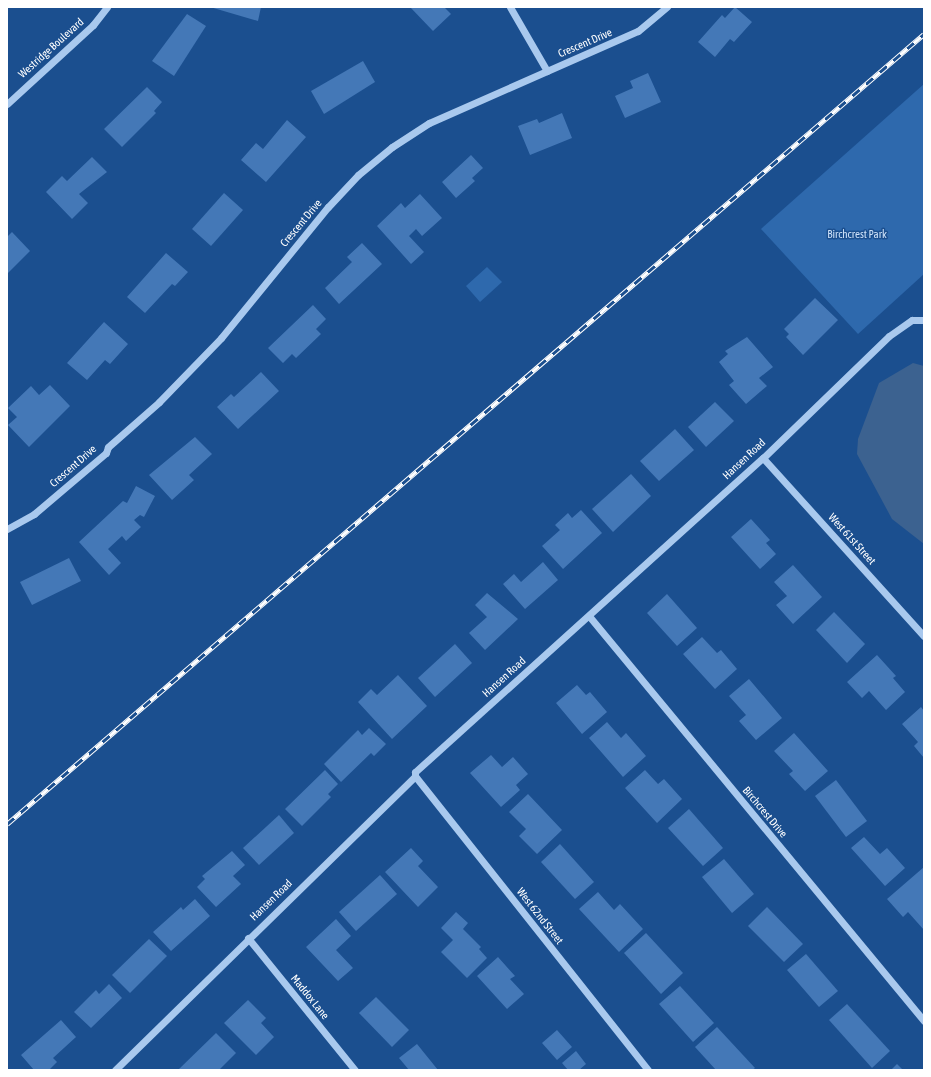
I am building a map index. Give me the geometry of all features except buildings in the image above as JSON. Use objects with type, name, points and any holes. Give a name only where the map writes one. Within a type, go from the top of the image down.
[{"type":"street","name":"Westridge Boulevard","points":[[8,99],[93,24],[107,7]]},
{"type":"street","points":[[510,7],[547,71]]},
{"type":"street","name":"Crescent Drive","points":[[7,529],[34,514],[106,453],[108,447],[185,376],[358,175],[429,123],[638,31],[667,7]]},
{"type":"street","name":"Hansen Road","points":[[115,1070],[248,938],[416,776],[415,772],[763,458],[889,336],[912,320],[924,320]]},
{"type":"street","name":"West 61st Street","points":[[763,458],[924,636]]},
{"type":"street","name":"Birchcrest Drive","points":[[589,616],[924,1021]]},
{"type":"street","name":"West 62nd Street","points":[[416,776],[648,1070]]},
{"type":"street","name":"Maddox Lane","points":[[248,938],[355,1070]]},
{"type":"green space","name":"Birchcrest Park","points":[[924,84],[924,274],[858,334],[761,229]]},
{"type":"green space","points":[[487,267],[502,282],[480,302],[466,286]]},
{"type":"shaded area","points":[[913,363],[924,366],[924,544],[892,519],[857,454],[858,439],[879,383]]},
{"type":"railway","points":[[7,824],[924,34]]}]
